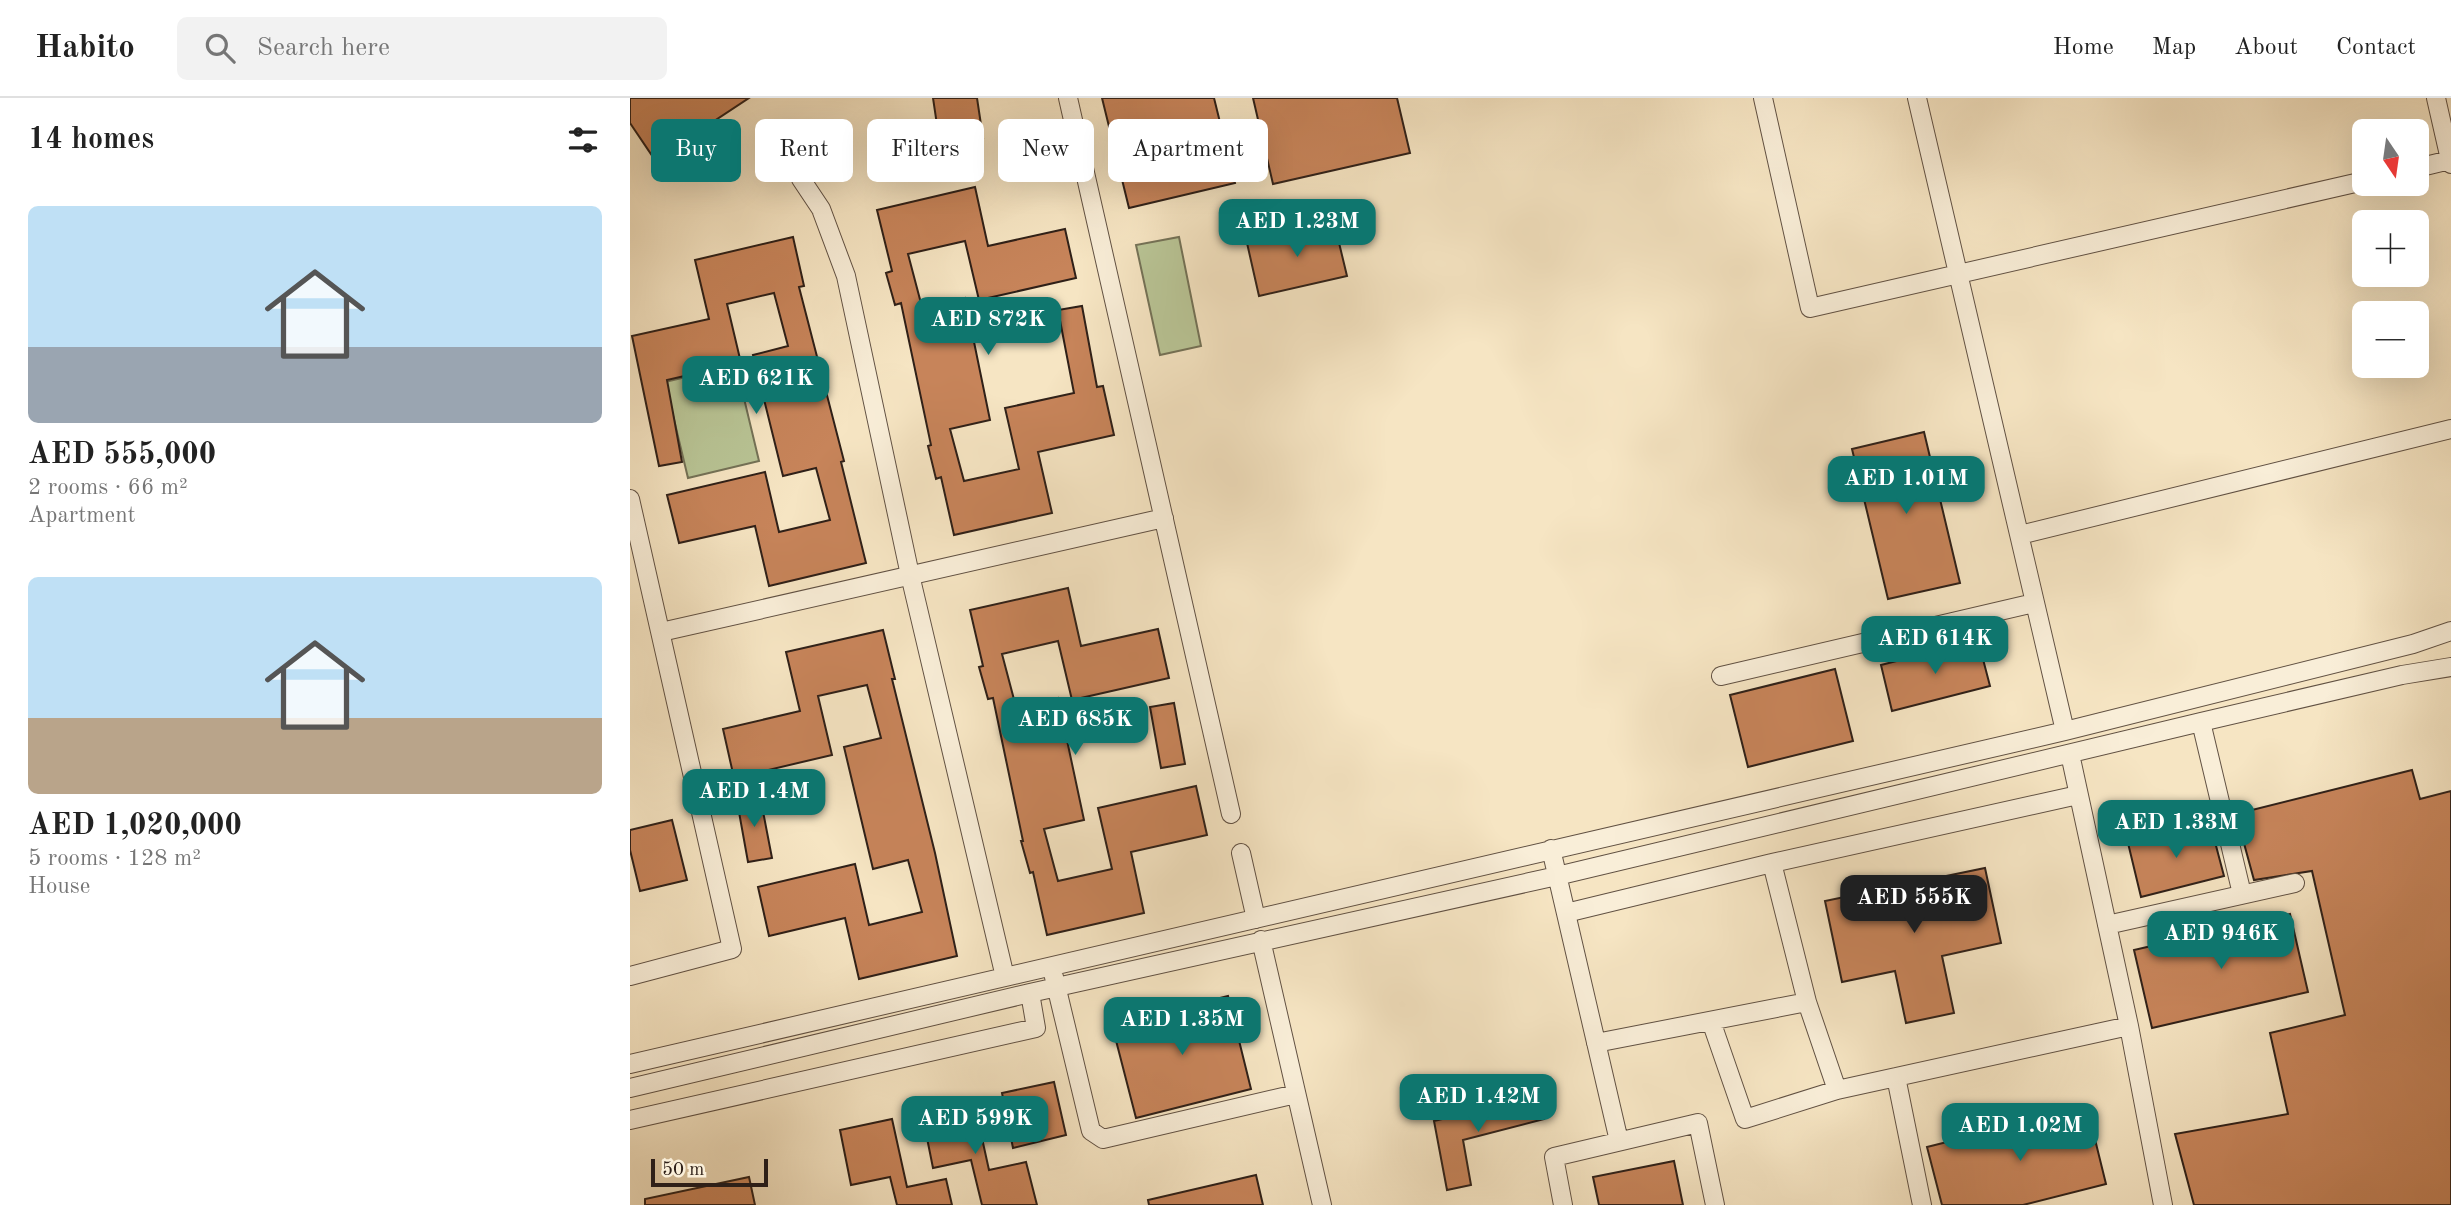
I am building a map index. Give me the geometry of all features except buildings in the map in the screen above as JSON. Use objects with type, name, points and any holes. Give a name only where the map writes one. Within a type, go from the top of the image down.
[{"type":"street","points":[[1068,98],[1231,814]]},
{"type":"street","points":[[1763,98],[1810,308],[2352,183]]},
{"type":"street","points":[[1917,98],[2065,731]]},
{"type":"street","points":[[2429,166],[2451,162],[2436,98]]},
{"type":"street","points":[[803,182],[821,209],[846,276],[911,575],[1005,977]]},
{"type":"street","points":[[2020,535],[2451,429]]},
{"type":"street","points":[[630,499],[732,949],[630,976]]},
{"type":"street","points":[[661,632],[1164,518]]},
{"type":"street","points":[[1721,676],[2034,603]]},
{"type":"street","points":[[630,1065],[2065,731],[2413,644],[2451,631]]},
{"type":"street","points":[[630,1088],[1261,940],[1557,876],[2402,675],[2451,667]]},
{"type":"street","points":[[2201,722],[2242,894]]},
{"type":"street","points":[[2070,754],[2129,1026],[2163,1205]]},
{"type":"street","points":[[1566,913],[1772,863],[2078,795]]},
{"type":"street","points":[[1551,849],[1619,1141]]},
{"type":"street","points":[[1241,853],[1256,919]]},
{"type":"street","points":[[1514,858],[1519,884]]},
{"type":"street","points":[[1772,863],[1807,1002],[1837,1090]]},
{"type":"street","points":[[2107,925],[2295,883]]},
{"type":"street","points":[[1261,940],[1322,1205]]},
{"type":"street","points":[[1052,966],[1091,1132],[1104,1139],[1296,1094]]},
{"type":"street","points":[[630,1119],[1036,1028],[1030,993]]},
{"type":"street","points":[[1596,1043],[1807,1002]]},
{"type":"street","points":[[1711,1021],[1745,1119],[1837,1090],[2129,1026]]},
{"type":"street","points":[[803,1024],[810,1046]]},
{"type":"street","points":[[769,1032],[772,1055]]},
{"type":"street","points":[[1896,1077],[1922,1205]]},
{"type":"street","points":[[1563,1205],[1553,1157],[1698,1123],[1715,1205]]},
{"type":"green space","points":[[1179,237],[1201,346],[1160,355],[1136,245]]},
{"type":"green space","points":[[736,365],[759,461],[688,478],[665,382]]}]
